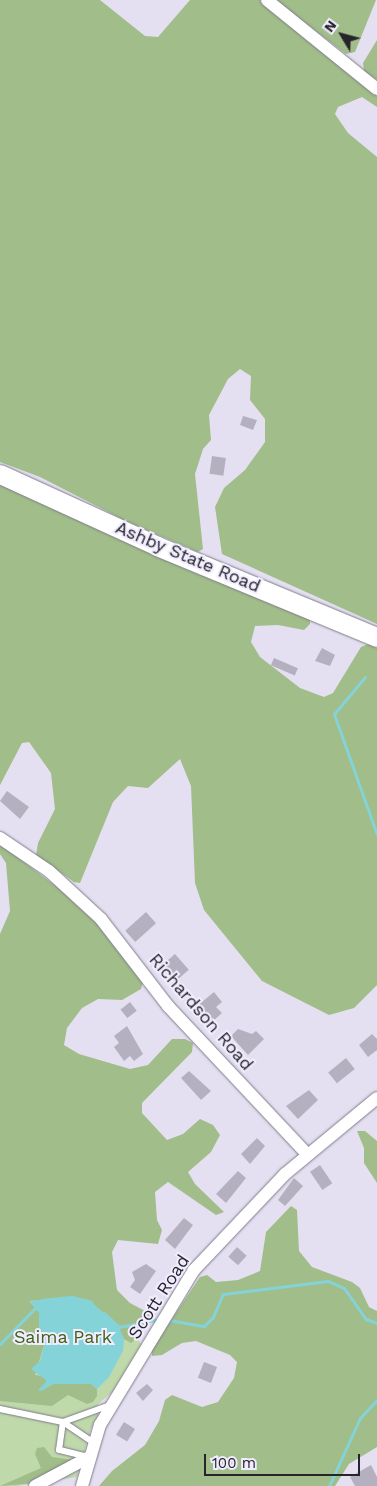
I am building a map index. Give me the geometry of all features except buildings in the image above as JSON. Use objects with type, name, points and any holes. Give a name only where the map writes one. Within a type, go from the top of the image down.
[{"type":"main road","name":"Ashby State Road","points":[[0,474],[157,546],[377,637]]},
{"type":"street","points":[[267,0],[377,89]]},
{"type":"street","name":"Richardson Road","points":[[0,838],[54,876],[101,919],[168,1006],[307,1154]]},
{"type":"street","points":[[307,1154],[377,1098]]},
{"type":"street","name":"Scott Road","points":[[82,1486],[89,1457],[110,1405],[206,1256],[307,1154]]},
{"type":"street","points":[[35,1486],[89,1457]]},
{"type":"lane","points":[[64,1422],[110,1405]]},
{"type":"lane","points":[[0,1408],[64,1422],[94,1443]]},
{"type":"lane","points":[[64,1422],[59,1450],[89,1457]]},
{"type":"green space","name":"Saima Park","points":[[0,1153],[142,1345],[114,1391],[98,1404],[96,1411],[99,1416],[91,1428],[77,1477],[17,1486],[0,1486]]},
{"type":"shaded area","points":[[0,0],[100,0],[145,36],[158,37],[190,0],[261,0],[377,96],[377,107],[362,97],[338,107],[335,114],[348,133],[377,157],[377,624],[222,554],[215,507],[224,488],[245,470],[265,442],[265,419],[250,400],[251,376],[240,369],[228,379],[209,415],[211,440],[203,449],[195,474],[203,549],[198,552],[126,521],[40,477],[0,462]]},
{"type":"shaded area","points":[[275,0],[376,0],[355,52],[346,54]]},
{"type":"shaded area","points":[[377,40],[377,80],[364,71],[363,63]]},
{"type":"shaded area","points":[[0,483],[193,571],[310,618],[310,624],[304,630],[278,625],[255,626],[251,642],[260,657],[300,688],[324,697],[333,693],[361,647],[368,644],[377,648],[377,985],[354,1008],[329,1015],[262,981],[204,910],[195,883],[191,786],[180,759],[148,788],[128,786],[113,802],[80,883],[74,882],[36,855],[38,843],[55,809],[51,773],[29,742],[22,743],[0,785]]},
{"type":"shaded area","points":[[0,844],[86,909],[143,982],[141,989],[122,1000],[98,999],[82,1008],[67,1028],[64,1045],[79,1054],[130,1069],[148,1065],[172,1039],[185,1039],[193,1043],[192,1052],[142,1103],[142,1113],[167,1140],[183,1134],[200,1119],[213,1125],[220,1135],[211,1152],[188,1172],[195,1184],[224,1212],[216,1215],[168,1182],[155,1192],[157,1220],[162,1230],[158,1244],[118,1240],[112,1252],[117,1290],[130,1303],[143,1310],[153,1309],[138,1338],[131,1343],[124,1339],[118,1327],[89,1300],[71,1297],[29,1301],[39,1312],[39,1329],[47,1335],[35,1375],[43,1376],[47,1381],[41,1391],[53,1384],[91,1384],[97,1389],[97,1396],[93,1402],[87,1404],[68,1395],[52,1406],[0,1401],[0,934],[10,911],[6,863],[0,854]]},
{"type":"shaded area","points":[[357,1131],[365,1131],[377,1141],[377,1183],[364,1163],[364,1148]]},
{"type":"shaded area","points":[[291,1206],[297,1210],[299,1251],[312,1267],[352,1282],[360,1288],[369,1307],[377,1311],[377,1447],[349,1464],[335,1486],[99,1486],[112,1471],[145,1445],[159,1421],[165,1400],[172,1395],[202,1407],[218,1402],[234,1378],[237,1362],[230,1355],[196,1341],[182,1343],[162,1355],[152,1356],[152,1349],[200,1277],[207,1275],[216,1282],[238,1280],[260,1271],[266,1232]]},
{"type":"shaded area","points":[[72,1297],[89,1300],[119,1327],[124,1339],[123,1351],[109,1377],[97,1389],[91,1384],[53,1384],[41,1391],[38,1390],[47,1381],[31,1369],[40,1361],[47,1335],[39,1329],[39,1312],[29,1301]]},
{"type":"shaded area","points":[[44,1447],[52,1457],[74,1460],[39,1483],[0,1486],[41,1468],[35,1454],[37,1448]]},
{"type":"waterway","points":[[365,677],[334,714],[377,835]]},
{"type":"waterway","points":[[169,1320],[204,1326],[213,1317],[223,1294],[328,1281],[344,1288],[366,1319],[377,1323]]},
{"type":"waterway","points":[[42,1300],[72,1297],[91,1302]]},
{"type":"waterway","points":[[0,1344],[38,1305]]},
{"type":"waterway","points":[[104,1313],[119,1327],[160,1319]]},
{"type":"waterway","points":[[329,1486],[360,1418],[377,1400]]}]
